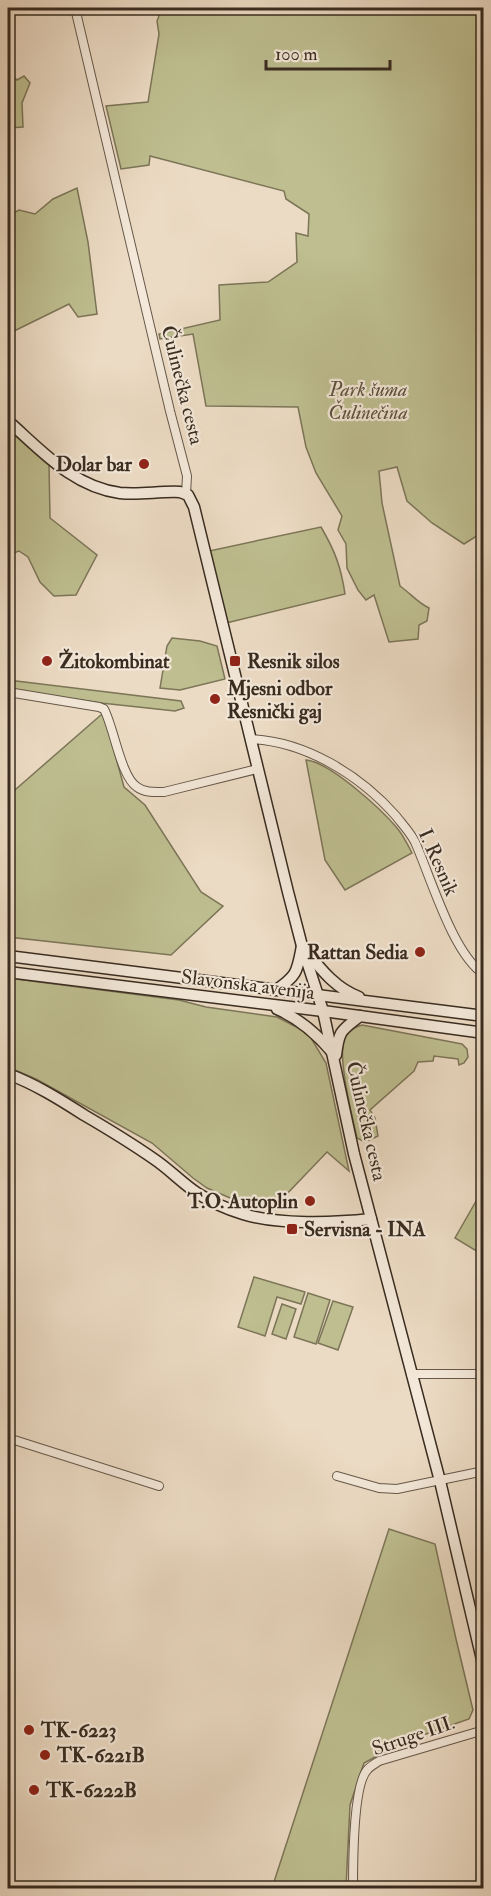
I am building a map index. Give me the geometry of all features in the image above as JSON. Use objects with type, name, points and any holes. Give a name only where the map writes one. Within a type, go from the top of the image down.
[{"type":"street","name":"Čulinečka cesta","points":[[75,8],[187,476],[186,494],[194,507],[302,946],[323,1011],[354,1154],[440,1481],[483,1668]]},
{"type":"street","points":[[8,421],[58,465],[75,478],[87,483],[120,493],[175,492],[186,494]]},
{"type":"street","points":[[8,692],[99,706],[104,709],[128,777],[136,787],[149,792],[164,792],[257,769]]},
{"type":"street","name":"I. Resnik","points":[[250,739],[269,741],[313,754],[364,785],[386,804],[414,840],[441,908],[456,938],[475,969],[483,974]]},
{"type":"street","points":[[276,990],[291,980],[296,973],[302,946]]},
{"type":"street","points":[[302,946],[328,977],[349,993],[377,1004]]},
{"type":"street","name":"Slavonska avenija","points":[[8,956],[483,1016]]},
{"type":"street","name":"Slavonska avenija","points":[[8,972],[483,1033]]},
{"type":"street","points":[[265,1005],[289,1014],[306,1025],[317,1034],[334,1057]]},
{"type":"street","points":[[334,1057],[344,1027],[360,1016]]},
{"type":"street","points":[[8,1074],[50,1094],[131,1143],[197,1193],[244,1214],[287,1221],[333,1222],[371,1219]]},
{"type":"street","points":[[411,1374],[483,1374]]},
{"type":"street","points":[[8,1438],[159,1486]]},
{"type":"street","points":[[337,1476],[379,1488],[397,1488],[483,1471]]},
{"type":"street","name":"Struge III.","points":[[352,1888],[358,1803],[367,1769],[380,1761],[483,1730]]},
{"type":"green space","name":"Park šuma Čulinečina","points":[[162,8],[245,8],[254,10],[255,8],[483,8],[483,532],[464,544],[432,523],[407,501],[397,467],[379,471],[382,503],[400,586],[429,608],[427,621],[419,625],[418,639],[389,642],[374,595],[366,600],[358,590],[347,568],[346,544],[338,530],[342,516],[316,473],[306,447],[298,407],[206,406],[193,334],[160,339],[159,334],[220,320],[219,285],[268,282],[297,262],[296,233],[308,236],[309,214],[286,199],[284,191],[150,156],[149,165],[121,169],[106,106],[148,102],[159,34],[157,21]]},
{"type":"green space","points":[[8,71],[17,80],[24,76],[30,83],[22,103],[23,127],[8,128]]},
{"type":"green space","points":[[77,188],[88,242],[97,314],[78,317],[69,304],[8,334],[8,216],[19,210],[35,214],[53,199]]},
{"type":"green space","points":[[8,429],[49,465],[50,518],[97,555],[76,595],[54,596],[40,582],[28,557],[19,551],[8,555],[8,544],[14,532],[8,528]]},
{"type":"green space","points":[[321,527],[337,559],[345,594],[226,623],[209,551]]},
{"type":"green space","points":[[172,638],[200,641],[217,646],[225,679],[180,690],[160,688],[167,646]]},
{"type":"green space","points":[[8,680],[181,701],[184,708],[175,711],[8,690]]},
{"type":"green space","points":[[102,714],[124,787],[145,805],[201,892],[223,906],[171,955],[8,937],[8,796]]},
{"type":"green space","points":[[306,760],[328,769],[368,799],[397,828],[412,853],[345,890],[325,860]]},
{"type":"green space","points":[[8,978],[179,1000],[206,1007],[277,1017],[308,1033],[326,1063],[349,1171],[327,1152],[284,1197],[279,1209],[237,1201],[207,1188],[152,1143],[36,1079],[8,1067]]},
{"type":"green space","points":[[362,1025],[462,1044],[467,1049],[468,1057],[464,1063],[459,1065],[458,1059],[434,1056],[433,1061],[418,1062],[414,1071],[370,1110],[375,1118],[378,1136],[365,1142],[357,1138],[346,1085],[343,1055],[346,1035]]},
{"type":"green space","points":[[483,1189],[483,1255],[455,1238]]},
{"type":"green space","points":[[254,1277],[305,1292],[301,1304],[277,1297],[265,1336],[238,1327]]},
{"type":"green space","points":[[308,1293],[330,1300],[316,1344],[294,1337]]},
{"type":"green space","points":[[333,1301],[353,1307],[338,1350],[318,1343]]},
{"type":"green space","points":[[282,1304],[296,1309],[286,1339],[272,1334]]},
{"type":"green space","points":[[389,1529],[435,1544],[473,1710],[469,1719],[403,1742],[364,1763],[350,1805],[346,1888],[272,1888]]},
{"type":"place","name":"Dolar bar","points":[[144,464]]},
{"type":"place","name":"Žitokombinat","points":[[47,661]]},
{"type":"place","name":"Resnik silos","points":[[235,661]]},
{"type":"place","name":"Mjesni odbor Resnički gaj","points":[[215,699]]},
{"type":"place","name":"Rattan Sedia","points":[[420,952]]},
{"type":"place","name":"T.O. Autoplin","points":[[310,1201]]},
{"type":"place","name":"Servisna - INA","points":[[292,1229]]},
{"type":"place","name":"TK-6223","points":[[29,1730]]},
{"type":"place","name":"TK-6221B","points":[[45,1755]]},
{"type":"place","name":"TK-6222B","points":[[34,1790]]}]
